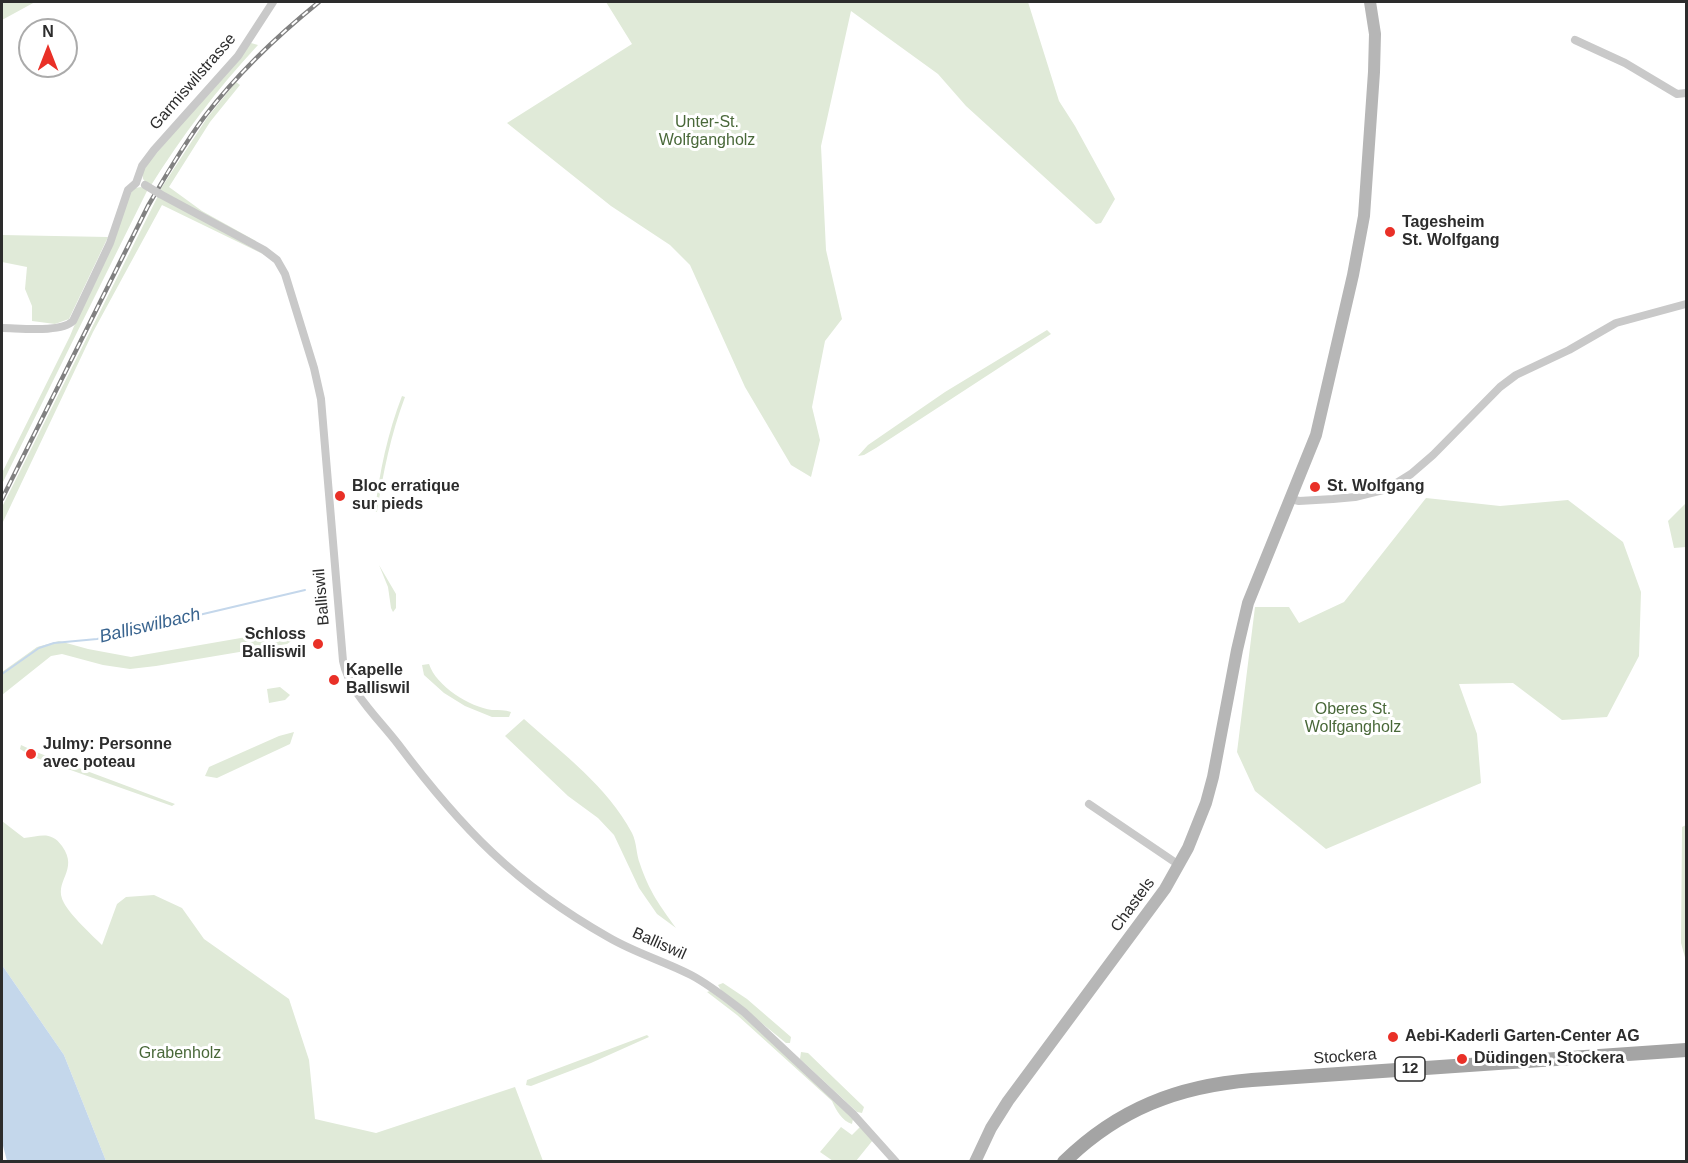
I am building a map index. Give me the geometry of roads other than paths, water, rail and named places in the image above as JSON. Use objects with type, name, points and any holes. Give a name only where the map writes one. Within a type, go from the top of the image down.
[{"type":"main road","points":[[1291,499],[1311,450],[1325,404],[1364,216],[1375,53],[1374,22],[1370,2]]},
{"type":"main road","name":"Chastels","points":[[975,1161],[991,1128],[1008,1101],[1149,913],[1179,866],[1196,830],[1209,792],[1240,632],[1254,584],[1291,499]]},
{"type":"main road","name":"Stockera","points":[[1064,1161],[1090,1138],[1123,1116],[1166,1096],[1211,1084],[1686,1050]]},
{"type":"street","name":"Garmiswilstrasse","points":[[136,183],[141,166],[238,56],[273,2]]},
{"type":"street","points":[[1575,40],[1625,63],[1677,94],[1686,93]]},
{"type":"street","name":"Balliswil","points":[[136,183],[145,185],[264,250],[277,260],[285,274],[318,385],[343,661],[361,697],[443,803],[477,840],[510,870],[562,910],[638,953],[692,975],[744,1012],[853,1114],[896,1161]]},
{"type":"street","points":[[2,328],[57,327],[69,325],[73,321],[110,243],[128,190],[136,183]]},
{"type":"street","points":[[1387,489],[1411,474],[1433,456],[1500,387],[1516,375],[1552,359],[1616,323],[1686,304]]},
{"type":"street","points":[[1291,499],[1299,501],[1333,500],[1401,488]]},
{"type":"street","points":[[1089,804],[1179,866]]},
{"type":"water","points":[[2,965],[64,1055],[106,1161],[7,1161],[2,1142]]},
{"type":"waterway","name":"Balliswilbach","points":[[2,674],[39,648],[54,643],[97,639],[305,590]]},
{"type":"railway","points":[[2,499],[148,206],[182,149],[205,116],[244,70],[319,2]]},
{"type":"place","name":"Tagesheim St. Wolfgang","points":[[1390,232]]},
{"type":"place","name":"St. Wolfgang","points":[[1315,487]]},
{"type":"place","name":"Bloc erratique sur pieds","points":[[340,496]]},
{"type":"place","name":"Schloss Balliswil","points":[[318,644]]},
{"type":"place","name":"Kapelle Balliswil","points":[[334,680]]},
{"type":"place","name":"Julmy: Personne avec poteau","points":[[31,754]]},
{"type":"place","name":"Aebi-Kaderli Garten-Center AG","points":[[1393,1037]]},
{"type":"place","name":"Düdingen, Stockera","points":[[1462,1059]]},
{"type":"park label","name":"Unter-St. Wolfgangholz","points":[[707,132]]},
{"type":"park label","name":"Oberes St. Wolfgangholz","points":[[1353,719]]},
{"type":"park label","name":"Grabenholz","points":[[180,1054]]}]
